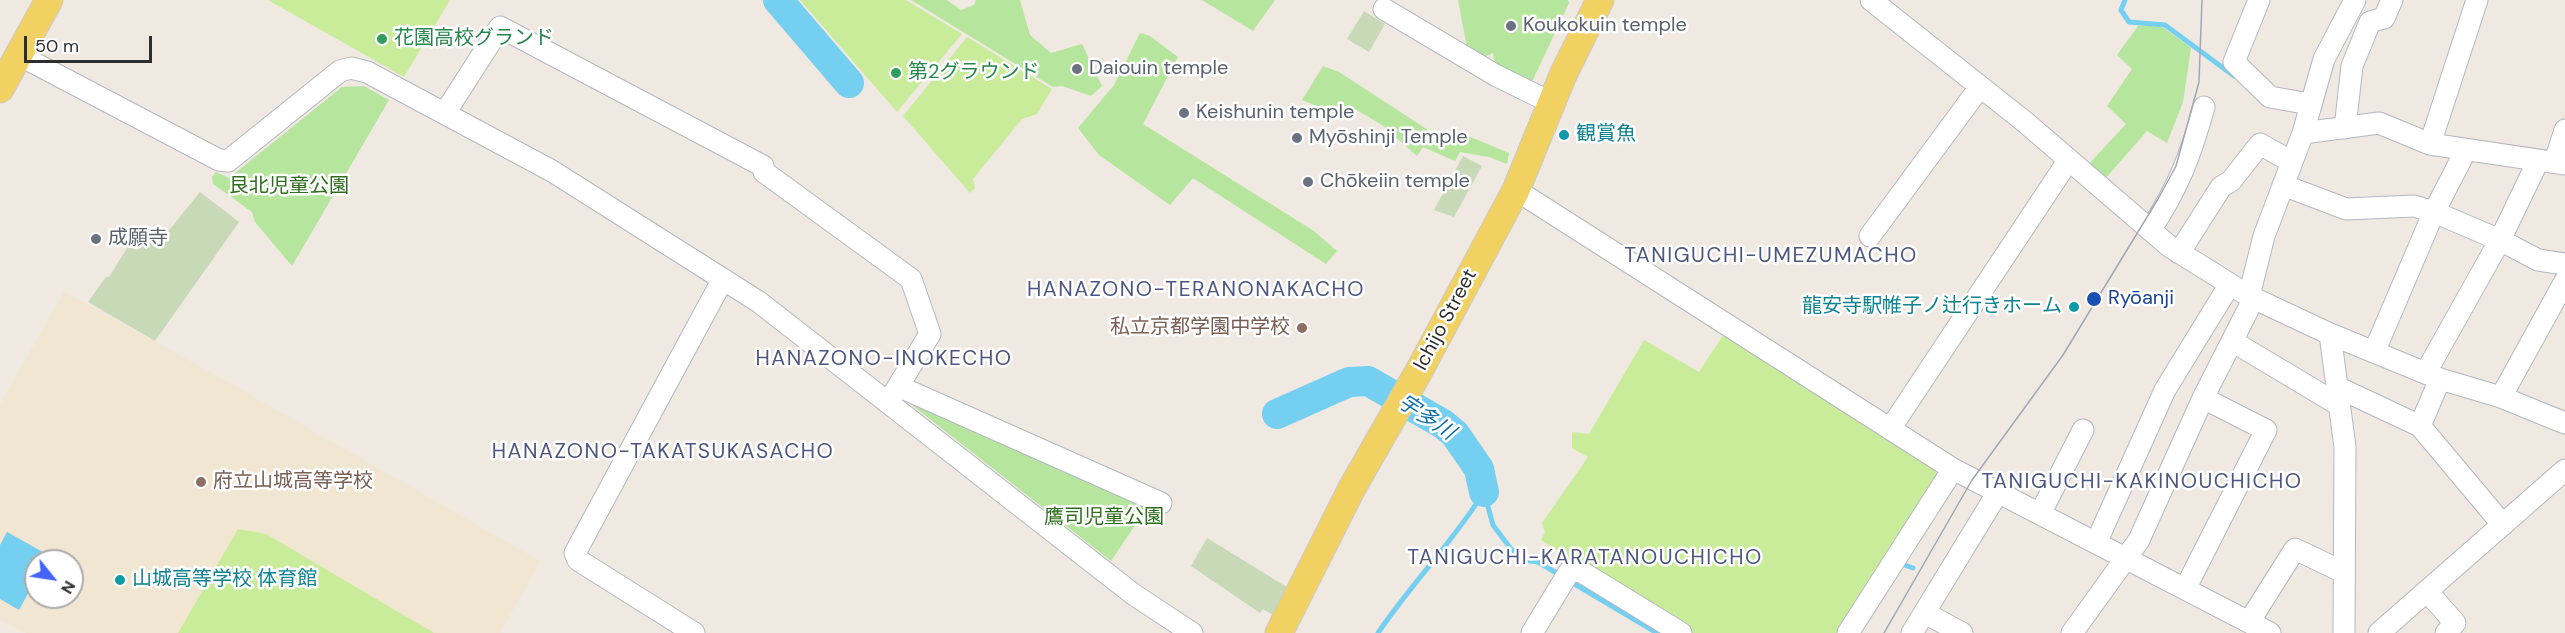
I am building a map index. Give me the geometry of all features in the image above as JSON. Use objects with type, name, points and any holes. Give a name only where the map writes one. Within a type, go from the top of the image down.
[{"type":"main road","points":[[0,89],[49,0]]},
{"type":"main road","name":"Ichijo Street","points":[[1279,633],[1352,488],[1515,190],[1600,0]]},
{"type":"street","points":[[1871,0],[1980,87],[2179,253],[2230,284],[2330,334],[2433,376],[2563,419]]},
{"type":"street","points":[[2259,0],[2234,62],[2270,97],[2310,104]]},
{"type":"street","points":[[2079,630],[2139,540],[2252,297],[2264,236],[2303,133],[2324,59],[2355,0]]},
{"type":"street","points":[[2345,128],[2352,66],[2370,22],[2384,18],[2392,0]]},
{"type":"street","points":[[2430,144],[2476,0]]},
{"type":"street","points":[[1384,9],[1497,76],[1552,103]]},
{"type":"street","points":[[445,113],[500,27],[763,166],[764,172],[911,279],[930,334],[894,395]]},
{"type":"street","points":[[19,55],[219,160],[228,161],[345,69],[367,72],[552,171],[759,302],[894,395],[1133,594],[1192,633]]},
{"type":"street","points":[[1870,236],[1980,87]]},
{"type":"street","points":[[2150,230],[2172,198],[2186,167],[2204,107]]},
{"type":"street","points":[[2303,133],[2379,123],[2430,144],[2553,162]]},
{"type":"street","points":[[2420,426],[2433,376],[2500,240],[2553,162],[2565,130]]},
{"type":"street","points":[[2179,253],[2221,187],[2231,181],[2260,144],[2292,162]]},
{"type":"street","points":[[2375,351],[2434,212],[2466,150]]},
{"type":"street","points":[[1890,429],[2068,161]]},
{"type":"street","points":[[2283,185],[2346,209],[2414,206],[2500,240],[2538,261],[2565,264]]},
{"type":"street","points":[[1515,190],[1953,469],[2270,633]]},
{"type":"street","points":[[694,633],[578,560],[575,554],[723,279]]},
{"type":"street","points":[[2501,398],[2565,281]]},
{"type":"street","points":[[2096,543],[2165,390],[2230,284]]},
{"type":"street","points":[[2330,334],[2345,447],[2344,633]]},
{"type":"street","points":[[2232,341],[2339,397],[2420,426],[2503,525]]},
{"type":"street","points":[[894,395],[1161,503]]},
{"type":"street","points":[[2185,589],[2266,430],[2204,398]]},
{"type":"street","points":[[2040,514],[2083,430]]},
{"type":"street","points":[[1848,633],[1953,469]]},
{"type":"street","points":[[2379,633],[2563,475]]},
{"type":"street","points":[[1912,633],[1998,492]]},
{"type":"street","points":[[2249,622],[2295,549],[2343,572]]},
{"type":"street","points":[[1532,633],[1564,578],[1580,570],[1681,633]]},
{"type":"street","points":[[2427,591],[2455,623],[2446,633]]},
{"type":"street","points":[[1925,613],[1962,633]]},
{"type":"shaded area","name":"府立山城高等学校","points":[[64,292],[212,373],[540,561],[500,633],[26,633],[0,619],[0,404]]},
{"type":"green space","name":"花園高校グランド","points":[[268,0],[450,0],[404,77]]},
{"type":"green space","name":"第2グラウンド","points":[[800,0],[906,0],[962,34],[897,112]]},
{"type":"green space","points":[[911,0],[947,0],[961,10],[974,5],[976,0],[1020,0],[1030,35],[1051,53],[1082,44],[1102,86],[1091,96],[1062,86],[1053,87]]},
{"type":"green space","points":[[1202,0],[1275,0],[1253,31]]},
{"type":"green space","name":"Koukokuin temple","points":[[1458,0],[1568,0],[1569,3],[1530,86],[1496,69],[1493,53],[1479,59],[1468,53]]},
{"type":"green space","points":[[1364,11],[1385,24],[1369,52],[1347,39]]},
{"type":"green space","points":[[2138,26],[2164,28],[2191,48],[2183,102],[2167,143],[2147,131],[2104,180],[2087,166],[2126,124],[2107,106],[2132,69],[2117,55]]},
{"type":"green space","points":[[1140,33],[1150,36],[1178,57],[1143,124],[1314,231],[1337,251],[1326,264],[1193,178],[1170,205],[1099,155],[1078,128],[1114,85]]},
{"type":"green space","points":[[967,37],[1052,89],[1037,114],[1022,119],[973,179],[975,188],[970,193],[903,116]]},
{"type":"green space","points":[[1323,66],[1339,72],[1445,141],[1451,129],[1509,153],[1507,164],[1489,157],[1460,152],[1455,161],[1423,147],[1417,156],[1382,125],[1355,109],[1339,115],[1302,100]]},
{"type":"green space","name":"艮北児童公園","points":[[364,86],[389,100],[292,266],[255,222],[252,212],[213,184],[212,177],[216,172],[229,178],[342,87]]},
{"type":"green space","points":[[1463,156],[1482,166],[1454,217],[1434,210]]},
{"type":"green space","points":[[200,192],[239,222],[155,341],[88,302],[106,277],[109,277],[129,245],[137,250],[143,241],[157,245]]},
{"type":"green space","points":[[1724,334],[1939,470],[1941,480],[1841,633],[1691,633],[1541,540],[1545,532],[1542,523],[1588,457],[1572,448],[1572,432],[1589,434],[1644,340],[1699,372]]},
{"type":"green space","name":"鷹司児童公園","points":[[916,399],[1148,506],[1111,561],[912,405]]},
{"type":"green space","points":[[238,529],[266,534],[434,633],[178,633]]},
{"type":"green space","points":[[1207,538],[1290,589],[1278,618],[1263,609],[1260,613],[1191,566]]},
{"type":"water","points":[[7,532],[37,549],[24,549],[24,601],[19,610],[0,599],[0,545]]},
{"type":"waterway","points":[[778,0],[849,83]]},
{"type":"waterway","points":[[2125,0],[2121,10],[2129,22],[2165,25],[2234,76]]},
{"type":"waterway","name":"宇多川","points":[[1277,414],[1349,382],[1368,381],[1443,424],[1455,434],[1479,469],[1484,492]]},
{"type":"waterway","points":[[1484,492],[1493,525],[1511,549],[1524,560],[1538,562],[1560,575]]},
{"type":"waterway","name":"宇多川","points":[[1378,633],[1484,492]]},
{"type":"waterway","points":[[1899,568],[1902,564],[1913,568]]},
{"type":"waterway","points":[[1568,580],[1657,633]]},
{"type":"tram line","points":[[1884,633],[1972,480],[2063,355],[2176,166],[2199,82],[2202,0]]},
{"type":"place","name":"Koukokuin temple","points":[[1511,26]]},
{"type":"place","name":"花園高校グランド","points":[[382,39]]},
{"type":"place","name":"Daiouin temple","points":[[1077,69]]},
{"type":"place","name":"第2グラウンド","points":[[896,73]]},
{"type":"place","name":"Keishunin temple","points":[[1184,113]]},
{"type":"place","name":"観賞魚","points":[[1564,135]]},
{"type":"place","name":"Myōshinji Temple","points":[[1297,138]]},
{"type":"place","name":"Chōkeiin temple","points":[[1308,182]]},
{"type":"place","name":"成願寺","points":[[96,239]]},
{"type":"place","name":"Ryōanji","points":[[2094,299]]},
{"type":"place","name":"龍安寺駅帷子ノ辻行きホーム","points":[[2074,307]]},
{"type":"place","name":"私立京都学園中学校","points":[[1302,328]]},
{"type":"place","name":"府立山城高等学校","points":[[201,482]]},
{"type":"place","name":"山城高等学校 体育館","points":[[120,580]]},
{"type":"district","name":"TANIGUCHI-UMEZUMACHO","points":[[1771,256]]},
{"type":"district","name":"HANAZONO-TERANONAKACHO","points":[[1196,290]]},
{"type":"district","name":"HANAZONO-INOKECHO","points":[[884,359]]},
{"type":"district","name":"HANAZONO-TAKATSUKASACHO","points":[[663,452]]},
{"type":"district","name":"TANIGUCHI-KAKINOUCHICHO","points":[[2142,482]]},
{"type":"district","name":"TANIGUCHI-KARATANOUCHICHO","points":[[1585,558]]}]
